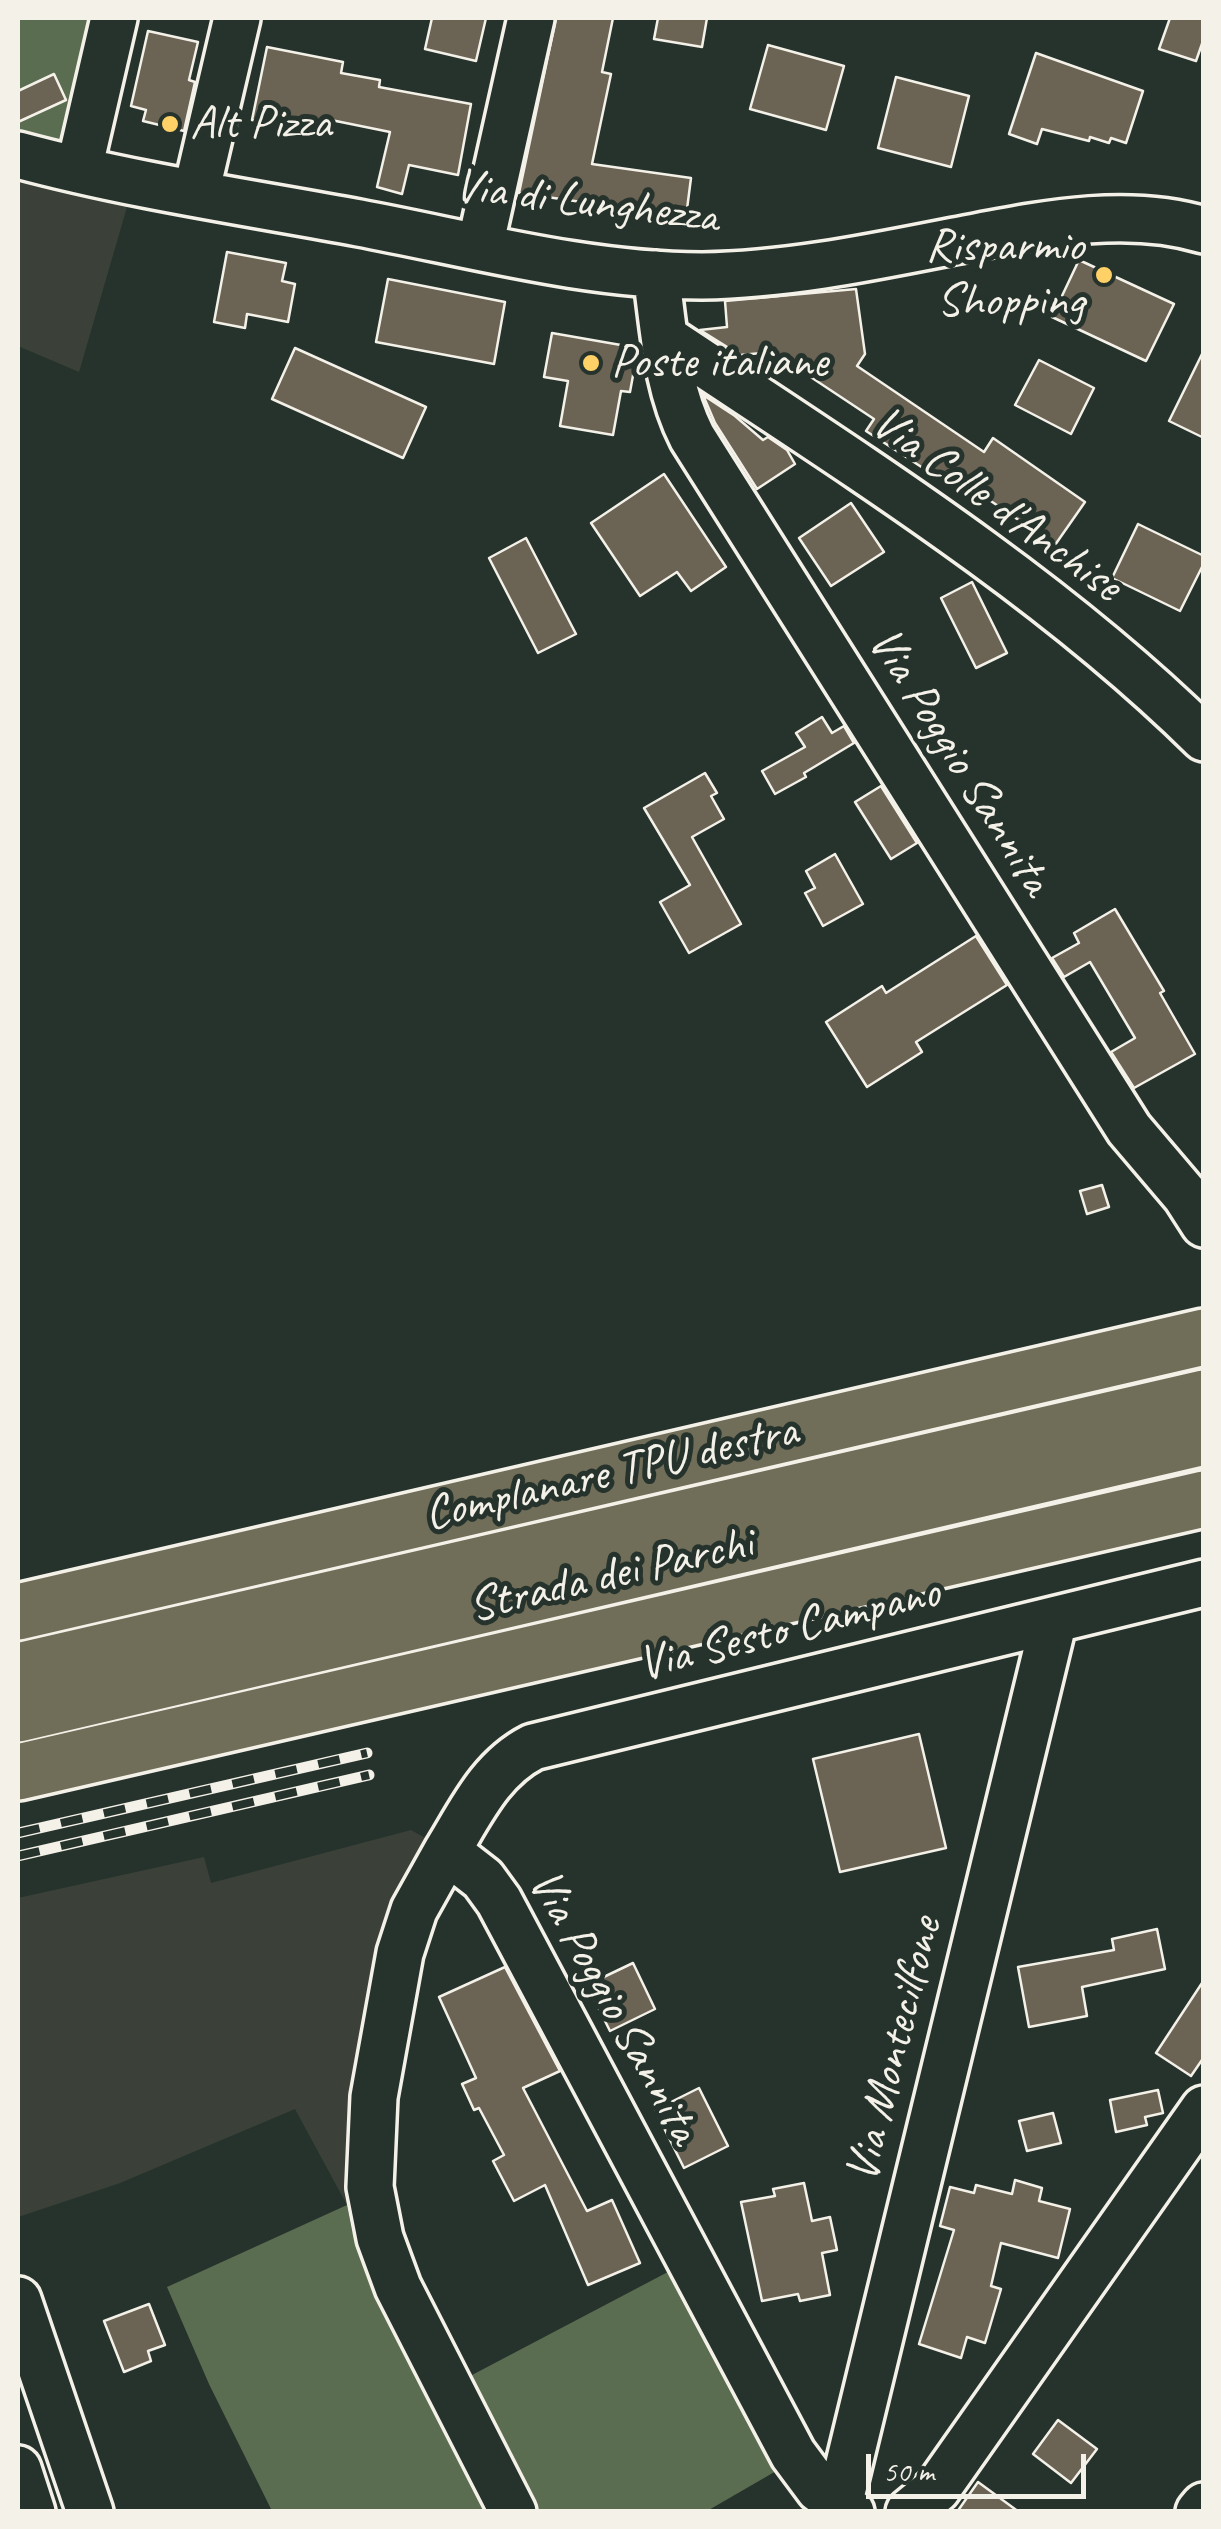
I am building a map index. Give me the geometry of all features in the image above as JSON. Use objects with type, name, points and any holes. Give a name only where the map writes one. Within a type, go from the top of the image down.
[{"type":"highway","name":"Complanare TPU destra","points":[[18,1612],[1204,1337]]},
{"type":"highway","name":"Strada dei Parchi","points":[[18,1714],[147,1662],[1204,1398]]},
{"type":"highway","name":"Strada dei Parchi","points":[[18,1671],[147,1662],[1204,1438]]},
{"type":"highway","points":[[18,1772],[1204,1499]]},
{"type":"street","points":[[79,169],[114,18]]},
{"type":"street","points":[[196,193],[237,18]]},
{"type":"street","points":[[480,246],[531,18]]},
{"type":"street","name":"Via di Lunghezza","points":[[18,155],[480,246],[656,274],[704,276],[778,270],[1094,220],[1147,220],[1204,230]]},
{"type":"street","name":"Via Poggio Sannita","points":[[656,274],[678,408],[699,450],[1129,1129],[1186,1196],[1204,1224]]},
{"type":"street","name":"Via Colle d'Anchise","points":[[666,338],[964,540],[1109,654],[1204,738]]},
{"type":"street","name":"Via Sesto Campano","points":[[447,1852],[492,1780],[510,1761],[533,1747],[1204,1583]]},
{"type":"street","name":"Via Montecilfone","points":[[845,2508],[1054,1620]]},
{"type":"street","points":[[447,1852],[421,1897],[404,1938],[376,2084],[370,2173],[380,2238],[398,2287],[513,2512]]},
{"type":"street","name":"Via Poggio Sannita","points":[[447,1852],[483,1879],[499,1901],[786,2442],[809,2477],[845,2508]]},
{"type":"street","points":[[909,2512],[936,2488],[1204,2109]]},
{"type":"street","points":[[18,2300],[90,2512]]},
{"type":"street","points":[[18,2469],[32,2512]]},
{"type":"shaded area","points":[[18,170],[129,200],[79,372],[18,346]]},
{"type":"shaded area","points":[[411,1830],[427,1839],[394,1896],[362,2080],[347,2205],[295,2109],[120,2183],[18,2217],[18,1898],[204,1857],[211,1883]]},
{"type":"green space","points":[[18,18],[103,18],[71,155],[18,143]]},
{"type":"green space","points":[[347,2205],[352,2231],[434,2395],[685,2263],[790,2463],[707,2511],[272,2511],[209,2384],[167,2287]]},
{"type":"building","points":[[432,18],[486,18],[476,61],[425,49]]},
{"type":"building","points":[[556,18],[613,18],[602,72],[611,74],[592,164],[691,178],[686,217],[519,193]]},
{"type":"building","points":[[658,18],[707,18],[702,47],[654,39]]},
{"type":"building","points":[[1170,18],[1204,18],[1204,38],[1196,61],[1159,49]]},
{"type":"building","points":[[148,31],[198,42],[189,80],[195,82],[184,131],[143,121],[146,110],[131,106]]},
{"type":"building","points":[[768,45],[844,66],[826,130],[750,109]]},
{"type":"building","points":[[267,47],[343,62],[341,73],[380,80],[379,87],[471,104],[458,175],[409,165],[402,194],[377,187],[390,132],[331,120],[328,135],[252,120]]},
{"type":"building","points":[[1036,53],[1143,91],[1126,143],[1111,138],[1109,143],[1090,137],[1089,141],[1042,129],[1037,144],[1009,134]]},
{"type":"building","points":[[54,74],[66,100],[18,122],[18,91]]},
{"type":"building","points":[[896,77],[969,96],[951,167],[878,148]]},
{"type":"building","points":[[227,252],[286,263],[282,281],[295,284],[288,322],[247,314],[245,328],[214,322]]},
{"type":"building","points":[[1079,260],[1174,304],[1146,361],[1052,317]]},
{"type":"building","points":[[388,279],[505,302],[494,364],[376,342]]},
{"type":"building","points":[[856,289],[865,354],[857,366],[984,452],[993,438],[1085,502],[1055,545],[985,497],[980,505],[866,431],[874,419],[773,352],[740,355],[700,330],[727,327],[725,301]]},
{"type":"building","name":"Poste italiane","points":[[552,333],[638,348],[630,392],[621,391],[613,435],[560,426],[568,381],[544,377]]},
{"type":"building","points":[[295,348],[426,407],[403,458],[272,399]]},
{"type":"building","points":[[1204,350],[1204,438],[1169,421]]},
{"type":"building","points":[[1039,360],[1094,388],[1071,434],[1015,405]]},
{"type":"building","points":[[703,395],[763,440],[768,437],[787,450],[795,464],[757,489],[715,423]]},
{"type":"building","points":[[664,474],[726,567],[691,591],[677,572],[640,596],[591,523]]},
{"type":"building","points":[[851,503],[884,552],[831,586],[799,538]]},
{"type":"building","points":[[1138,524],[1204,556],[1180,611],[1112,578]]},
{"type":"building","points":[[526,538],[576,634],[538,653],[489,558]]},
{"type":"building","points":[[972,582],[1007,653],[976,668],[941,598]]},
{"type":"building","points":[[822,717],[832,733],[844,726],[854,743],[775,794],[762,771],[805,747],[796,733]]},
{"type":"building","points":[[705,773],[717,793],[711,796],[724,819],[692,837],[741,924],[689,953],[660,902],[690,885],[644,808]]},
{"type":"building","points":[[881,786],[917,843],[891,859],[855,802]]},
{"type":"building","points":[[835,854],[863,904],[823,926],[805,893],[815,888],[806,871]]},
{"type":"building","points":[[1115,909],[1164,991],[1160,993],[1195,1054],[1134,1088],[1111,1052],[1135,1038],[1090,962],[1064,977],[1052,958],[1079,943],[1074,933]]},
{"type":"building","points":[[976,936],[1007,985],[916,1042],[922,1052],[867,1087],[826,1022],[882,986],[886,993]]},
{"type":"building","points":[[1102,1185],[1109,1207],[1087,1214],[1080,1191]]},
{"type":"building","points":[[919,1734],[946,1848],[840,1872],[813,1759]]},
{"type":"building","points":[[1157,1929],[1165,1969],[1082,1987],[1087,2016],[1029,2027],[1018,1967],[1114,1950],[1112,1939]]},
{"type":"building","points":[[633,1963],[655,2009],[610,2031],[587,1985]]},
{"type":"building","points":[[505,1967],[560,2071],[523,2088],[587,2211],[612,2200],[640,2263],[588,2285],[545,2185],[514,2201],[493,2161],[504,2155],[462,2084],[476,2078],[439,1997]]},
{"type":"building","points":[[1204,1980],[1204,2057],[1191,2076],[1156,2053]]},
{"type":"building","points":[[699,2088],[728,2146],[684,2168],[655,2110]]},
{"type":"building","points":[[1158,2090],[1163,2113],[1145,2117],[1147,2125],[1116,2132],[1110,2100]]},
{"type":"building","points":[[1053,2113],[1061,2143],[1027,2151],[1019,2121]]},
{"type":"building","points":[[1015,2180],[1042,2188],[1039,2201],[1070,2209],[1058,2258],[1001,2243],[991,2286],[1001,2289],[985,2343],[967,2337],[961,2358],[919,2344],[954,2230],[940,2226],[950,2187],[974,2193],[976,2185],[1012,2194]]},
{"type":"building","points":[[804,2183],[812,2221],[830,2217],[837,2250],[822,2253],[830,2295],[800,2301],[798,2294],[762,2301],[741,2202],[775,2196],[773,2189]]},
{"type":"building","points":[[149,2304],[165,2345],[148,2351],[151,2361],[124,2372],[104,2321]]},
{"type":"building","points":[[1058,2420],[1097,2449],[1071,2483],[1033,2454]]},
{"type":"building","points":[[978,2482],[1019,2512],[957,2512]]},
{"type":"railway","points":[[18,1833],[367,1753]]},
{"type":"railway","points":[[18,1856],[369,1775]]},
{"type":"place","name":"Alt Pizza","points":[[170,124]]},
{"type":"place","name":"Risparmio Shopping","points":[[1104,275]]},
{"type":"place","name":"Poste italiane","points":[[591,363]]}]
